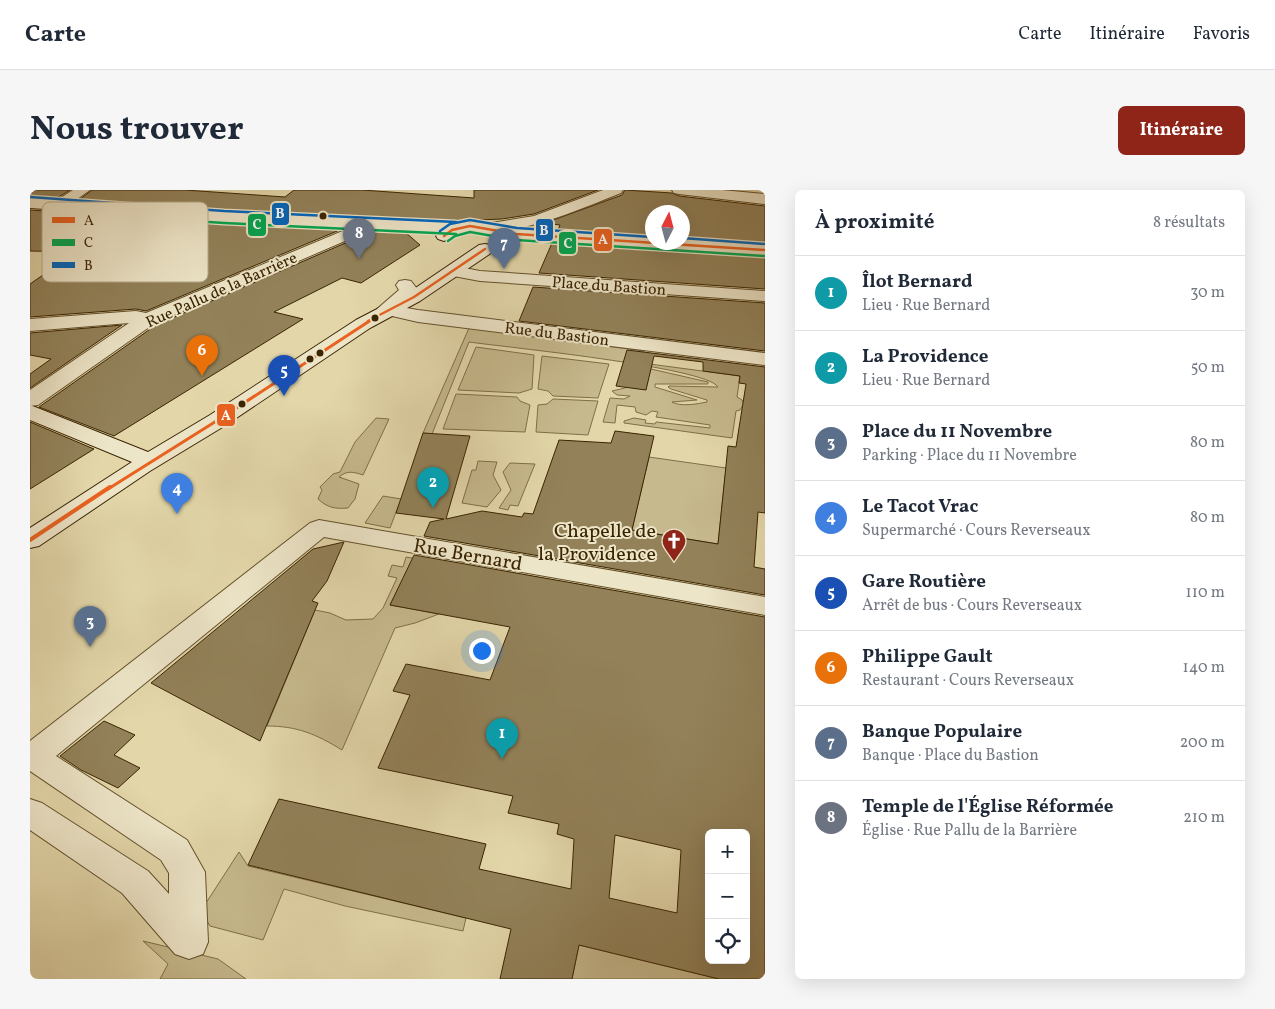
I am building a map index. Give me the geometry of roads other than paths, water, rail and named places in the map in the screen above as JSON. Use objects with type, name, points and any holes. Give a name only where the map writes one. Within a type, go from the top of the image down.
[{"type":"street","points":[[64,202],[83,190]]},
{"type":"street","points":[[30,540],[150,461],[218,420],[363,324],[391,311],[485,249],[497,247],[504,227],[542,218],[616,190]]},
{"type":"street","points":[[679,190],[765,198]]},
{"type":"street","points":[[36,219],[42,215]]},
{"type":"street","points":[[208,215],[369,225],[451,236],[485,249]]},
{"type":"street","points":[[542,218],[552,229],[578,239]]},
{"type":"street","name":"Rue Pallu de la Barrière","points":[[30,400],[148,319],[369,225]]},
{"type":"street","points":[[363,324],[373,311],[437,261],[451,236],[473,226],[501,234],[765,250]]},
{"type":"street","name":"Place du Bastion","points":[[454,271],[480,276],[765,296]]},
{"type":"street","points":[[391,311],[386,308],[408,292],[409,290],[405,285]]},
{"type":"street","name":"Rue du Bastion","points":[[391,311],[765,360]]},
{"type":"street","points":[[30,326],[136,317],[148,319]]},
{"type":"street","points":[[30,412],[150,461]]},
{"type":"street","name":"Rue Bernard","points":[[31,756],[319,528],[765,606]]},
{"type":"street","points":[[30,812],[135,882],[189,942],[187,872],[174,850],[31,756]]},
{"type":"place","name":"Temple de l'Église Réformée","points":[[359,259]]},
{"type":"place","name":"Banque Populaire","points":[[504,269]]},
{"type":"place","name":"Philippe Gault","points":[[202,376]]},
{"type":"place","name":"Gare Routière","points":[[284,396]]},
{"type":"place","name":"La Providence","points":[[433,508]]},
{"type":"place","name":"Le Tacot Vrac","points":[[177,514]]},
{"type":"place","name":"Chapelle de la Providence","points":[[674,562]]},
{"type":"place","name":"Place du 11 Novembre","points":[[90,647]]},
{"type":"place","name":"Îlot Bernard","points":[[502,759]]}]
